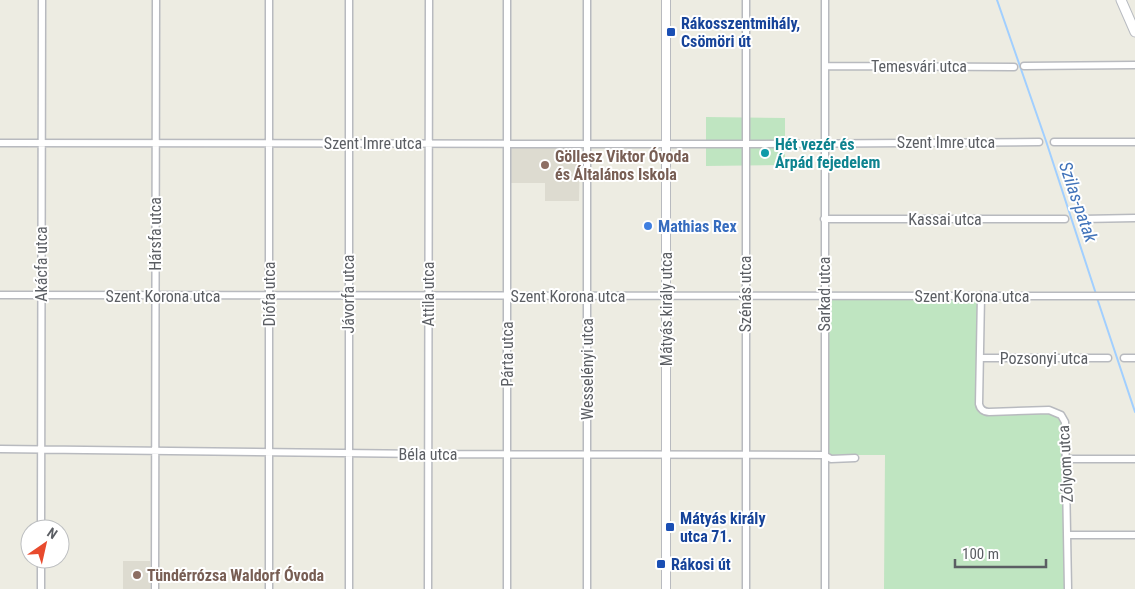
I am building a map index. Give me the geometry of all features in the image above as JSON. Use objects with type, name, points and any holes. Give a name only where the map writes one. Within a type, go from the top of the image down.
[{"type":"main road","points":[[1121,0],[1135,32]]},
{"type":"street","name":"Akácfa utca","points":[[41,519],[42,0]]},
{"type":"street","name":"Hársfa utca","points":[[155,589],[156,0]]},
{"type":"street","name":"Diófa utca","points":[[269,0],[269,589]]},
{"type":"street","name":"Jávorfa utca","points":[[349,0],[349,589]]},
{"type":"street","name":"Attila utca","points":[[428,589],[429,0]]},
{"type":"street","name":"Párta utca","points":[[507,0],[507,589]]},
{"type":"street","name":"Wesselényi utca","points":[[587,0],[587,589]]},
{"type":"street","name":"Mátyás király utca","points":[[666,0],[666,589]]},
{"type":"street","name":"Szénás utca","points":[[746,0],[746,589]]},
{"type":"street","name":"Sarkad utca","points":[[825,0],[825,589]]},
{"type":"street","name":"Temesvári utca","points":[[825,66],[1014,67]]},
{"type":"street","points":[[1024,66],[1135,66]]},
{"type":"street","name":"Szent Imre utca","points":[[0,143],[746,144],[1039,142]]},
{"type":"street","points":[[1054,142],[1135,142]]},
{"type":"street","points":[[1082,219],[1135,218]]},
{"type":"street","name":"Kassai utca","points":[[824,219],[1065,220]]},
{"type":"street","name":"Szent Korona utca","points":[[0,295],[1135,296]]},
{"type":"street","name":"Zólyom utca","points":[[981,296],[979,404],[981,408],[985,412],[1045,410],[1057,413],[1065,422],[1068,589]]},
{"type":"street","name":"Pozsonyi utca","points":[[981,358],[1108,358]]},
{"type":"street","points":[[1124,358],[1135,358]]},
{"type":"street","name":"Béla utca","points":[[0,449],[428,454],[746,454],[824,455],[832,459],[855,458]]},
{"type":"street","points":[[1066,459],[1135,459]]},
{"type":"street","points":[[1068,535],[1135,535]]},
{"type":"street","points":[[41,569],[41,589]]},
{"type":"shaded area","name":"Göllesz Viktor Óvoda és Általános Iskola","points":[[511,147],[580,148],[579,201],[545,201],[545,183],[511,183]]},
{"type":"shaded area","name":"Tündérrózsa Waldorf Óvoda","points":[[123,561],[150,561],[150,589],[123,589]]},
{"type":"green space","points":[[706,117],[785,118],[785,165],[706,166]]},
{"type":"green space","points":[[981,295],[979,404],[983,411],[1045,410],[1063,418],[1068,589],[884,589],[885,455],[824,455],[824,296]]},
{"type":"waterway","name":"Szilas-patak","points":[[997,0],[1096,294]]},
{"type":"waterway","name":"Szilas-patak","points":[[1097,298],[1135,412]]},
{"type":"place","name":"Rákosszentmihály, Csömöri út","points":[[671,32]]},
{"type":"place","name":"Hét vezér és Árpád fejedelem","points":[[765,153]]},
{"type":"place","name":"Göllesz Viktor Óvoda és Általános Iskola","points":[[545,165]]},
{"type":"place","name":"Mathias Rex","points":[[648,226]]},
{"type":"place","name":"Mátyás király utca 71.","points":[[670,527]]},
{"type":"place","name":"Rákosi út","points":[[661,564]]},
{"type":"place","name":"Tündérrózsa Waldorf Óvoda","points":[[137,575]]}]
